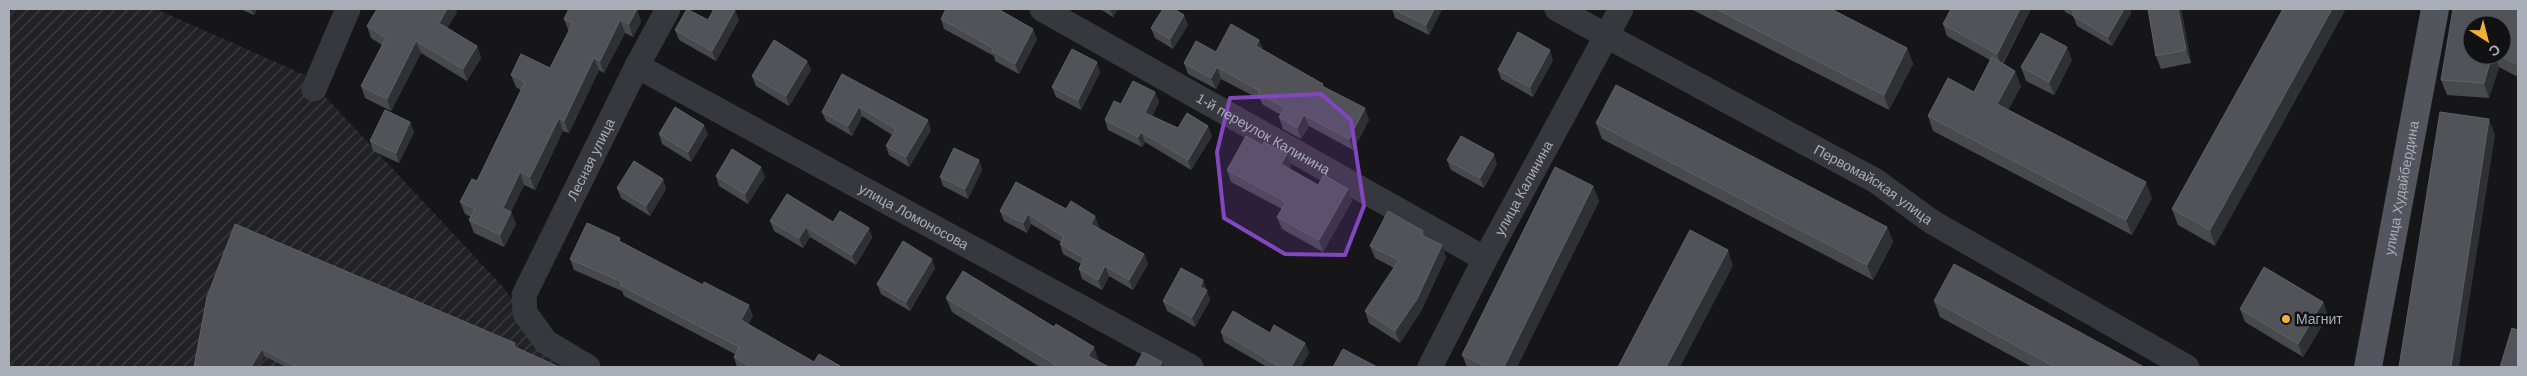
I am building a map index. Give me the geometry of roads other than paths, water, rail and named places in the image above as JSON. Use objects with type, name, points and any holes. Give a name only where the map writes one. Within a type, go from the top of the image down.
[{"type":"main road","name":"улица Худайбердина","points":[[2368,367],[2435,9]]},
{"type":"street","points":[[314,89],[348,9]]},
{"type":"street","name":"Лесная улица","points":[[588,367],[546,342],[525,313],[524,295],[637,66],[668,9]]},
{"type":"street","name":"1-й переулок Калинина","points":[[1042,9],[1485,258]]},
{"type":"street","name":"Первомайская улица","points":[[1557,9],[1876,181],[1932,222],[2187,367]]},
{"type":"street","name":"улица Калинина","points":[[1430,367],[1485,258],[1553,137],[1606,34],[1621,9]]},
{"type":"street","name":"улица Ломоносова","points":[[637,66],[1191,367]]},
{"type":"place","name":"Магнит","points":[[2286,319]]}]
